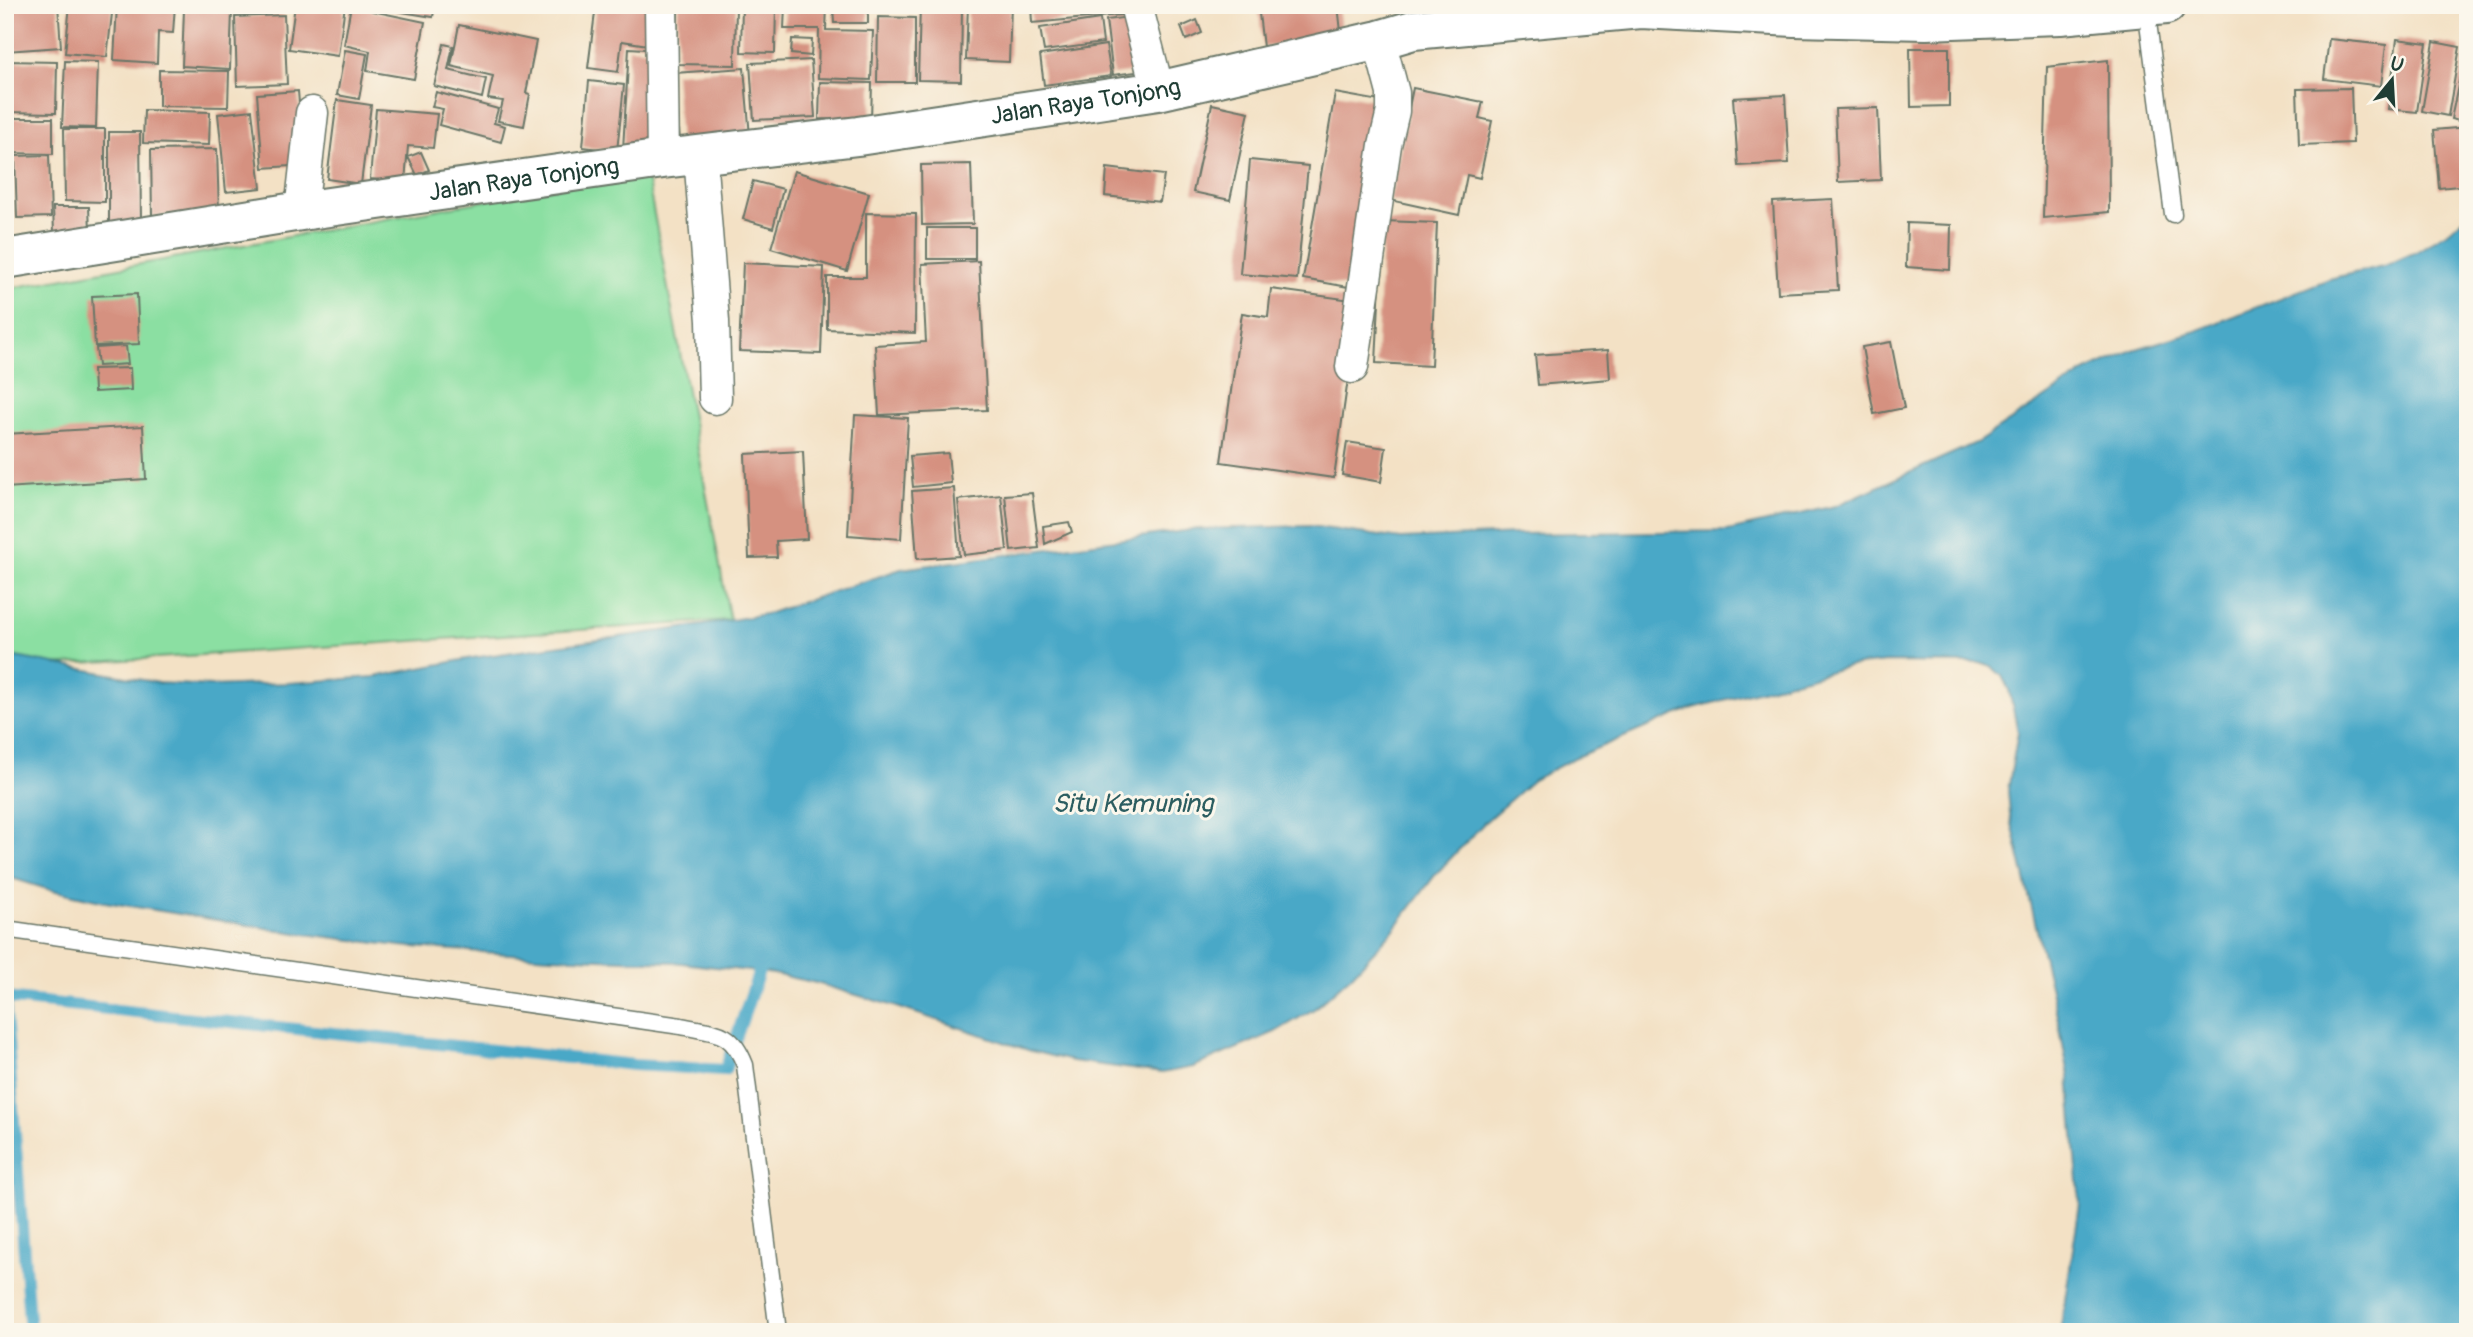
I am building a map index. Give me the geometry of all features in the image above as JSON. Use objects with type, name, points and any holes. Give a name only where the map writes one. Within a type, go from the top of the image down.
[{"type":"main road","name":"Jalan Raya Tonjong","points":[[5,259],[301,211],[682,157],[858,136],[1158,91],[1413,30],[1642,7],[1794,17],[1926,20],[2060,15],[2156,6]]},
{"type":"street","points":[[661,5],[682,157],[713,321],[715,398]]},
{"type":"street","points":[[1136,5],[1158,91]]},
{"type":"street","points":[[1352,368],[1385,145],[1393,111],[1393,93],[1379,40]]},
{"type":"street","points":[[301,211],[312,113]]},
{"type":"lane","points":[[2156,6],[2173,214]]},
{"type":"lane","points":[[5,929],[399,984],[723,1034],[738,1047],[745,1065],[778,1332]]},
{"type":"green space","points":[[646,171],[730,620],[5,668],[5,289]]},
{"type":"water","name":"Situ Kemuning","points":[[2468,215],[2468,1332],[2060,1332],[2080,1204],[2069,1076],[2010,815],[2008,790],[2018,732],[2009,690],[2002,676],[1992,667],[1980,663],[1886,662],[1850,666],[1690,709],[1574,758],[1533,780],[1485,822],[1436,874],[1391,933],[1352,975],[1314,1009],[1275,1032],[1193,1067],[1162,1073],[1072,1061],[1031,1051],[897,1007],[816,983],[774,974],[673,962],[550,957],[400,946],[296,933],[105,902],[5,876],[5,655],[159,683],[211,686],[374,677],[472,658],[770,613],[901,569],[1199,529],[1310,526],[1401,539],[1517,534],[1728,531],[1835,506],[1978,442],[2085,372],[2133,350],[2196,331],[2329,279],[2387,265],[2416,252]]},
{"type":"building","points":[[5,5],[58,5],[61,47],[6,51]]},
{"type":"building","points":[[70,5],[113,5],[107,57],[65,53]]},
{"type":"building","points":[[117,5],[175,5],[173,33],[158,32],[157,63],[114,60]]},
{"type":"building","points":[[295,5],[345,5],[338,56],[289,49]]},
{"type":"building","points":[[351,5],[373,5],[372,11],[425,22],[414,79],[367,71],[370,51],[344,45]]},
{"type":"building","points":[[377,5],[435,5],[433,17],[377,8]]},
{"type":"building","points":[[596,5],[653,5],[648,45],[622,41],[618,72],[588,68]]},
{"type":"building","points":[[678,5],[736,5],[735,65],[677,64]]},
{"type":"building","points":[[742,5],[776,5],[775,53],[741,52]]},
{"type":"building","points":[[785,5],[827,5],[826,30],[873,31],[871,80],[818,78],[819,29],[784,29]]},
{"type":"building","points":[[833,5],[868,5],[868,23],[834,23]]},
{"type":"building","points":[[920,5],[962,6],[961,81],[918,80]]},
{"type":"building","points":[[968,5],[1011,5],[1009,62],[966,60]]},
{"type":"building","points":[[1031,5],[1119,5],[1120,15],[1032,23]]},
{"type":"building","points":[[1258,5],[1338,5],[1341,32],[1263,47]]},
{"type":"building","points":[[184,9],[232,11],[230,69],[182,66]]},
{"type":"building","points":[[284,15],[287,84],[237,86],[235,17]]},
{"type":"building","points":[[878,17],[915,18],[915,82],[877,82]]},
{"type":"building","points":[[1129,17],[1136,72],[1113,75],[1106,20]]},
{"type":"building","points":[[1100,19],[1103,43],[1044,51],[1040,28]]},
{"type":"building","points":[[1197,20],[1202,33],[1186,40],[1181,27]]},
{"type":"building","points":[[459,25],[536,41],[526,93],[530,94],[524,126],[498,121],[503,101],[488,99],[493,76],[451,66]]},
{"type":"building","points":[[792,39],[812,40],[811,56],[791,54]]},
{"type":"building","points":[[2329,39],[2386,45],[2381,86],[2324,79]]},
{"type":"building","points":[[2397,39],[2427,43],[2417,112],[2388,109]]},
{"type":"building","points":[[2434,42],[2460,47],[2448,116],[2422,111]]},
{"type":"building","points":[[444,44],[453,46],[448,70],[486,79],[482,98],[434,86]]},
{"type":"building","points":[[2468,44],[2468,123],[2451,119]]},
{"type":"building","points":[[1106,45],[1111,76],[1044,85],[1040,55]]},
{"type":"building","points":[[629,48],[660,50],[655,151],[623,149]]},
{"type":"building","points":[[1910,48],[1949,48],[1949,106],[1911,107]]},
{"type":"building","points":[[345,50],[367,54],[359,99],[337,95]]},
{"type":"building","points":[[811,60],[815,117],[754,120],[750,63]]},
{"type":"building","points":[[2108,60],[2109,212],[2043,218],[2047,67]]},
{"type":"building","points":[[5,61],[57,62],[56,113],[5,112]]},
{"type":"building","points":[[65,61],[98,62],[96,128],[62,127]]},
{"type":"building","points":[[744,68],[750,136],[680,142],[675,73]]},
{"type":"building","points":[[159,70],[229,71],[228,107],[159,106]]},
{"type":"building","points":[[589,81],[624,85],[617,151],[583,147]]},
{"type":"building","points":[[820,82],[872,83],[871,121],[819,119]]},
{"type":"building","points":[[1413,88],[1483,102],[1479,118],[1492,121],[1480,178],[1467,175],[1459,215],[1390,200]]},
{"type":"building","points":[[2351,88],[2353,143],[2299,145],[2297,89]]},
{"type":"building","points":[[298,91],[304,165],[263,168],[257,94]]},
{"type":"building","points":[[436,92],[498,109],[494,123],[505,126],[501,142],[439,125],[443,109],[432,107]]},
{"type":"building","points":[[1335,93],[1391,103],[1360,289],[1303,279]]},
{"type":"building","points":[[1785,95],[1789,163],[1738,166],[1733,98]]},
{"type":"building","points":[[337,100],[371,105],[361,184],[327,179]]},
{"type":"building","points":[[1212,104],[1249,112],[1230,200],[1193,192]]},
{"type":"building","points":[[1878,108],[1881,180],[1838,182],[1835,109]]},
{"type":"building","points":[[376,109],[437,114],[433,148],[408,146],[405,182],[370,179]]},
{"type":"building","points":[[144,110],[210,112],[209,145],[143,143]]},
{"type":"building","points":[[252,110],[261,188],[226,192],[218,114]]},
{"type":"building","points":[[6,118],[53,118],[53,154],[6,153]]},
{"type":"building","points":[[2468,127],[2468,185],[2439,188],[2434,130]]},
{"type":"building","points":[[64,129],[105,129],[105,202],[65,201]]},
{"type":"building","points":[[109,132],[140,132],[141,223],[109,223]]},
{"type":"building","points":[[217,149],[219,214],[152,216],[151,150]]},
{"type":"building","points":[[421,152],[429,170],[417,175],[408,157]]},
{"type":"building","points":[[49,155],[51,217],[17,218],[15,156]]},
{"type":"building","points":[[1250,160],[1308,166],[1297,279],[1240,274]]},
{"type":"building","points":[[971,164],[973,224],[922,225],[921,165]]},
{"type":"building","points":[[1107,168],[1164,175],[1160,202],[1105,196]]},
{"type":"building","points":[[794,171],[869,193],[847,271],[771,248]]},
{"type":"building","points":[[5,174],[12,175],[7,219],[5,219]]},
{"type":"building","points":[[753,181],[783,189],[773,228],[743,219]]},
{"type":"building","points":[[1833,199],[1838,290],[1778,293],[1773,202]]},
{"type":"building","points":[[53,207],[89,207],[90,232],[54,232]]},
{"type":"building","points":[[866,213],[916,214],[915,333],[827,329],[827,277],[866,277]]},
{"type":"building","points":[[1383,221],[1437,223],[1431,366],[1376,363]]},
{"type":"building","points":[[1907,223],[1951,225],[1950,270],[1906,267]]},
{"type":"building","points":[[927,228],[975,228],[975,259],[927,259]]},
{"type":"building","points":[[979,261],[987,410],[879,415],[875,345],[926,342],[922,264]]},
{"type":"building","points":[[743,263],[824,267],[821,354],[739,351]]},
{"type":"building","points":[[1271,289],[1359,301],[1334,478],[1221,462],[1242,313],[1268,317]]},
{"type":"building","points":[[137,294],[139,344],[95,346],[92,296]]},
{"type":"building","points":[[1891,342],[1904,408],[1874,414],[1862,347]]},
{"type":"building","points":[[126,346],[128,364],[98,366],[96,348]]},
{"type":"building","points":[[1608,350],[1610,379],[1538,385],[1535,355]]},
{"type":"building","points":[[130,368],[131,390],[94,392],[93,369]]},
{"type":"building","points":[[855,415],[908,418],[901,539],[848,535]]},
{"type":"building","points":[[143,426],[146,479],[5,488],[5,434]]},
{"type":"building","points":[[1347,442],[1386,448],[1381,482],[1342,475]]},
{"type":"building","points":[[803,451],[807,539],[776,541],[777,557],[749,558],[745,454]]},
{"type":"building","points":[[948,453],[951,483],[913,487],[910,456]]},
{"type":"building","points":[[954,488],[959,556],[917,559],[912,491]]},
{"type":"building","points":[[1032,493],[1039,548],[1011,551],[1005,495]]},
{"type":"building","points":[[1001,495],[1007,550],[964,555],[958,500]]},
{"type":"building","points":[[1069,522],[1072,532],[1045,544],[1043,526]]},
{"type":"waterway","points":[[5,998],[634,1065],[725,1070],[764,957]]},
{"type":"waterway","points":[[5,1001],[30,1332]]}]
